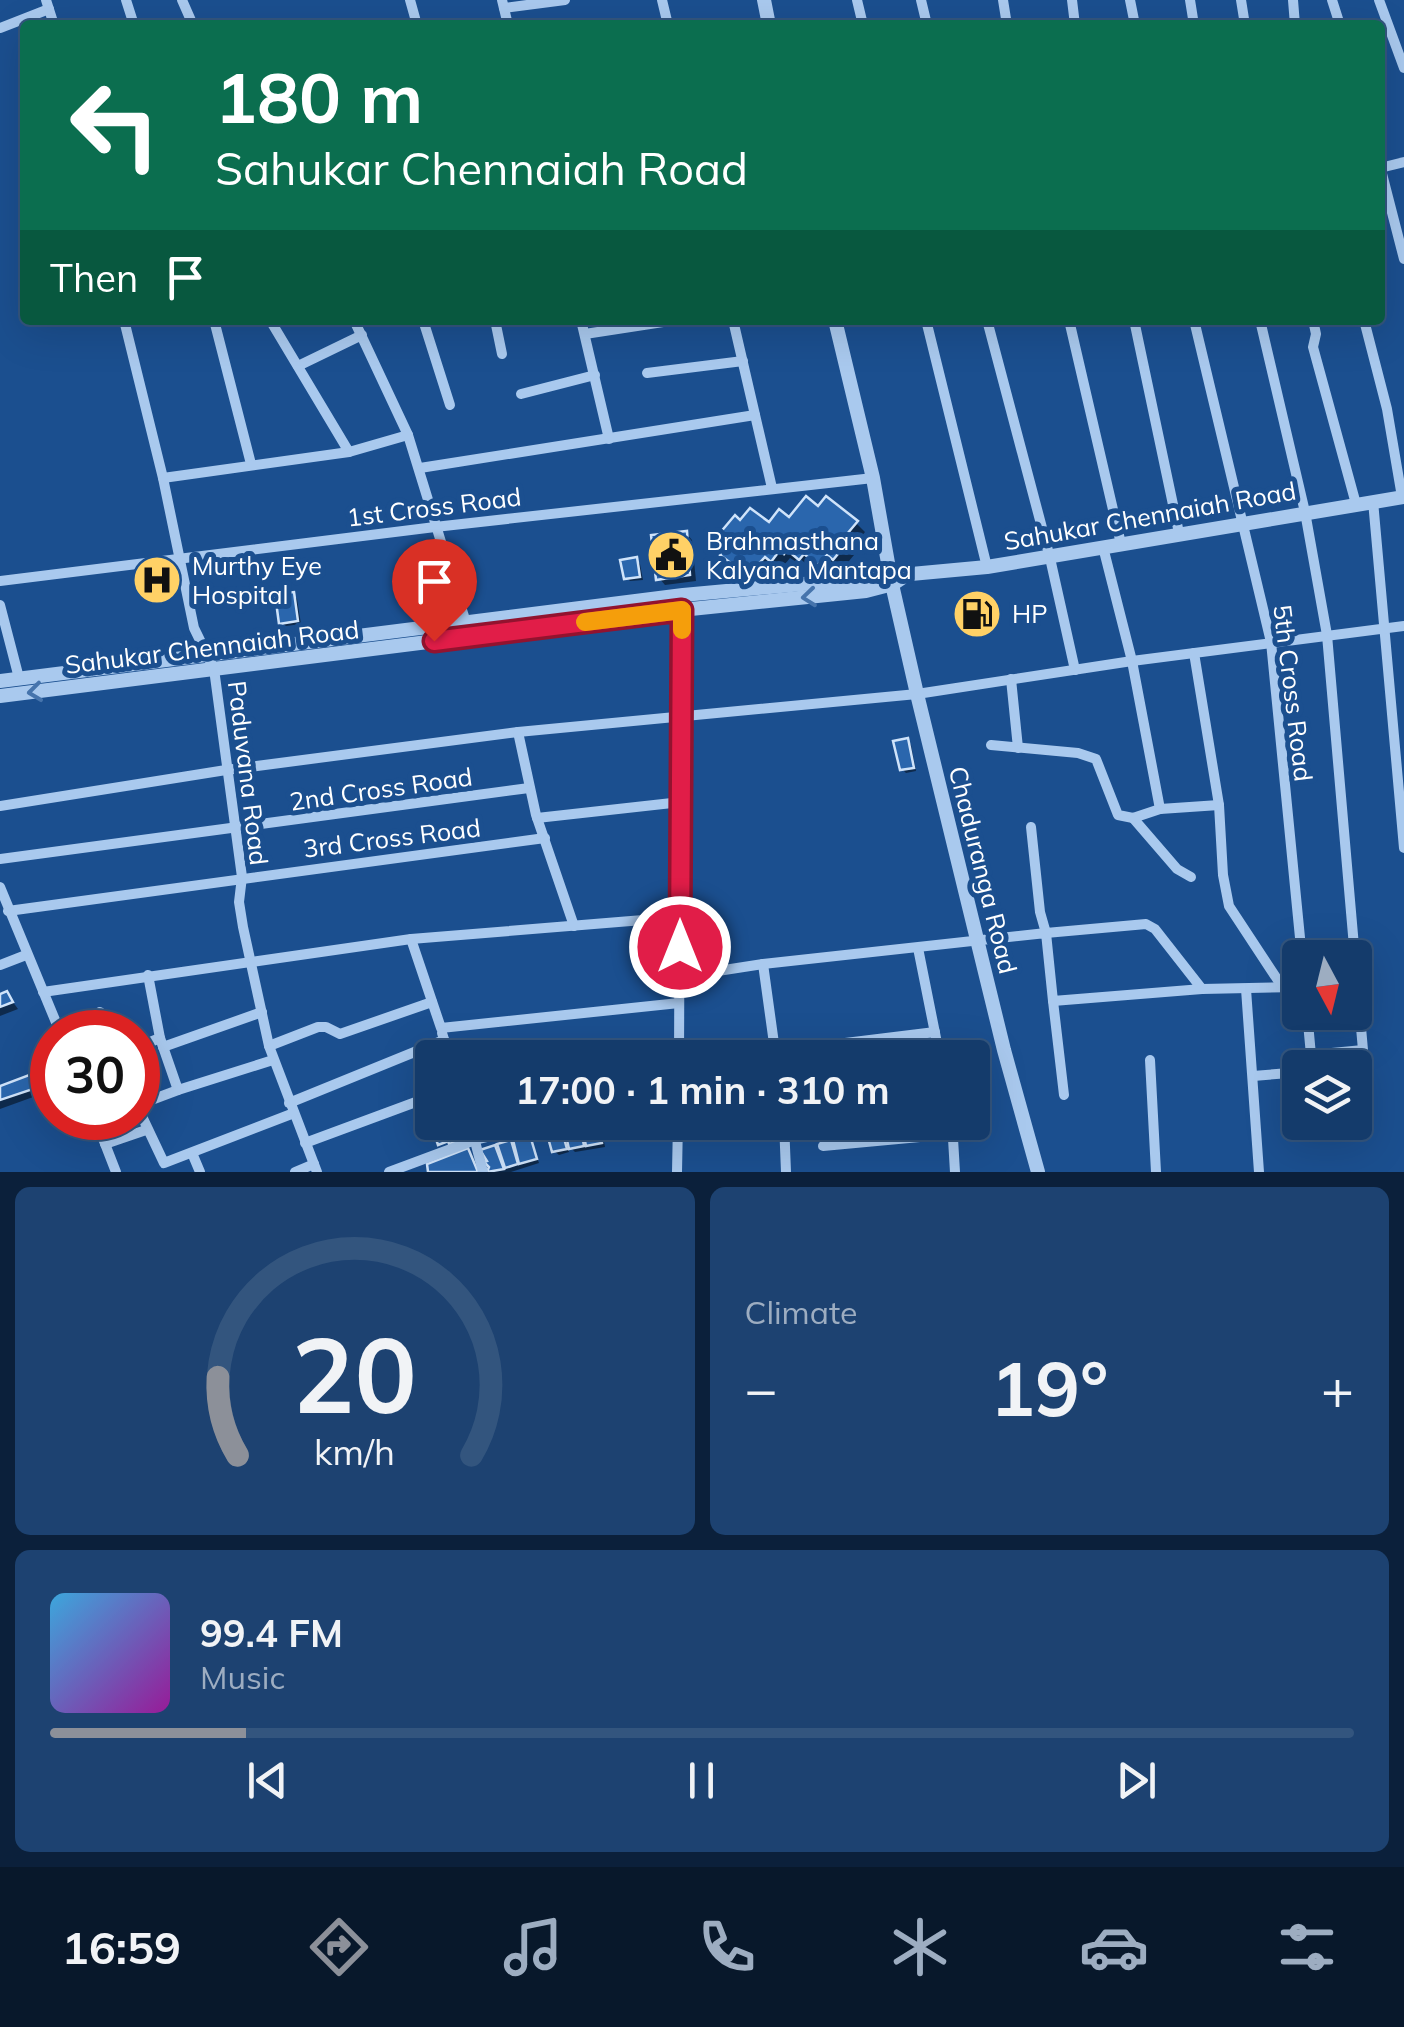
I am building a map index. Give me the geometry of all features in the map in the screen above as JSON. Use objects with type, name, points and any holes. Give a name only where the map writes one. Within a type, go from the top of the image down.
[{"type":"street","points":[[503,4],[566,0]]},
{"type":"street","points":[[1379,0],[1404,68]]},
{"type":"street","points":[[0,28],[48,4]]},
{"type":"street","points":[[1385,186],[1404,259]]},
{"type":"street","name":"Paduvana Road","points":[[125,325],[194,628],[211,663],[242,877],[239,902],[268,1046],[316,1168]]},
{"type":"street","points":[[215,325],[251,464]]},
{"type":"street","points":[[273,325],[349,452]]},
{"type":"street","points":[[357,325],[408,435],[468,630]]},
{"type":"street","points":[[424,325],[450,405]]},
{"type":"street","points":[[497,325],[502,354]]},
{"type":"street","points":[[582,325],[609,440]]},
{"type":"street","points":[[585,334],[644,325]]},
{"type":"street","points":[[735,325],[772,488]]},
{"type":"street","name":"Chaduranga Road","points":[[836,325],[874,478],[917,694],[1038,1172]]},
{"type":"street","points":[[927,325],[987,567]]},
{"type":"street","points":[[988,325],[1050,558],[1074,670]]},
{"type":"street","points":[[1070,325],[1121,544]]},
{"type":"street","points":[[1135,325],[1179,533]]},
{"type":"street","name":"5th Cross Road","points":[[1195,325],[1271,642],[1300,940]]},
{"type":"street","points":[[1261,325],[1305,512],[1328,635],[1353,940]]},
{"type":"street","points":[[1314,325],[1313,347],[1356,504]]},
{"type":"street","points":[[1365,325],[1387,409],[1403,497]]},
{"type":"street","points":[[298,366],[362,335]]},
{"type":"street","points":[[647,373],[743,361]]},
{"type":"street","points":[[520,394],[595,375]]},
{"type":"street","points":[[420,468],[756,415]]},
{"type":"street","points":[[163,478],[349,452],[408,435]]},
{"type":"street","name":"1st Cross Road","points":[[0,581],[435,526],[874,478]]},
{"type":"street","name":"Sahukar Chennaiah Road","points":[[0,696],[211,663],[468,630],[683,595],[895,579],[987,567],[1403,497]]},
{"type":"street","points":[[1373,501],[1404,848]]},
{"type":"street","points":[[1103,547],[1132,661],[1160,808]]},
{"type":"street","name":"Sahukar Chennaiah Road","points":[[468,630],[866,591],[895,579]]},
{"type":"street","points":[[0,605],[19,678]]},
{"type":"street","points":[[679,1040],[682,610]]},
{"type":"street","points":[[0,806],[226,770],[518,732],[917,694],[1194,652],[1404,626]]},
{"type":"street","points":[[1194,652],[1219,805],[1229,906],[1282,986]]},
{"type":"street","name":"Sahukar Chennaiah Road","points":[[0,680],[211,663]]},
{"type":"street","points":[[1012,680],[1018,748]]},
{"type":"street","points":[[518,732],[537,818],[574,926]]},
{"type":"street","points":[[991,746],[1078,753],[1096,759],[1118,815],[1133,818],[1160,808],[1219,805]]},
{"type":"street","name":"2nd Cross Road","points":[[0,859],[529,788]]},
{"type":"street","points":[[537,818],[681,802]]},
{"type":"street","points":[[1133,818],[1177,870],[1191,877]]},
{"type":"street","points":[[1030,826],[1064,1095]]},
{"type":"street","name":"3rd Cross Road","points":[[8,911],[544,838]]},
{"type":"street","points":[[0,887],[51,1010]]},
{"type":"street","points":[[44,992],[410,939],[680,916]]},
{"type":"street","points":[[680,977],[764,964],[1146,924],[1155,929],[1202,989]]},
{"type":"street","points":[[410,939],[444,1040]]},
{"type":"street","points":[[918,948],[936,1040]]},
{"type":"street","points":[[0,965],[26,955]]},
{"type":"street","points":[[764,964],[774,1040]]},
{"type":"street","points":[[148,975],[161,1043],[178,1090]]},
{"type":"street","points":[[1246,988],[1259,1172]]},
{"type":"street","points":[[1053,1001],[1202,989],[1282,988]]},
{"type":"street","points":[[268,1046],[318,1027],[340,1034],[432,1002]]},
{"type":"street","points":[[151,1140],[164,1163],[192,1153],[442,1034],[679,1004]]},
{"type":"street","points":[[161,1043],[262,1012]]},
{"type":"street","points":[[1309,1030],[1311,1055],[1362,1050],[1360,1030]]},
{"type":"street","points":[[869,1040],[934,1032]]},
{"type":"street","points":[[160,1097],[273,1060]]},
{"type":"street","points":[[1150,1060],[1156,1172]]},
{"type":"street","points":[[1252,1076],[1282,1074]]},
{"type":"street","points":[[305,1143],[415,1102]]},
{"type":"street","points":[[103,1140],[116,1172]]},
{"type":"street","points":[[105,1144],[117,1140]]},
{"type":"street","points":[[389,1172],[475,1140],[483,1172]]},
{"type":"street","points":[[677,1172],[678,1140]]},
{"type":"street","points":[[785,1140],[786,1172]]},
{"type":"street","points":[[822,1146],[865,1140]]},
{"type":"street","points":[[953,1140],[955,1172]]},
{"type":"street","points":[[192,1153],[200,1172]]},
{"type":"street","points":[[296,1172],[316,1168]]},
{"type":"building","points":[[806,496],[818,506],[826,496],[858,521],[842,540],[846,544],[833,560],[827,555],[818,565],[804,554],[799,560],[787,550],[784,554],[780,550],[771,562],[765,557],[753,570],[741,561],[736,567],[720,555],[725,548],[714,540],[735,515],[740,520],[750,508],[769,522],[779,509],[789,517]]},
{"type":"building","name":"Brahmasthana Kalyana Mantapa","points":[[687,531],[690,575],[656,580],[651,535]]},
{"type":"building","points":[[637,557],[640,577],[624,579],[620,560]]},
{"type":"building","points":[[165,565],[169,594],[149,597],[145,568]]},
{"type":"building","points":[[294,592],[298,621],[279,624],[275,594]]},
{"type":"building","name":"HP","points":[[985,598],[990,628],[970,631],[965,600]]},
{"type":"building","points":[[908,738],[914,768],[900,770],[893,741]]},
{"type":"building","points":[[7,991],[13,1002],[0,1007],[0,994]]},
{"type":"building","points":[[30,1075],[30,1090],[0,1100],[0,1086]]},
{"type":"building","points":[[511,1140],[518,1164],[505,1168],[497,1144]]},
{"type":"building","points":[[513,1140],[531,1140],[537,1159],[519,1164]]},
{"type":"building","points":[[549,1140],[564,1140],[567,1149],[552,1152]]},
{"type":"building","points":[[567,1140],[583,1140],[584,1146],[569,1149]]},
{"type":"building","points":[[585,1140],[602,1140],[602,1143],[586,1146]]},
{"type":"building","points":[[495,1145],[504,1169],[487,1172],[489,1167],[480,1150]]},
{"type":"building","points":[[468,1148],[478,1172],[428,1172],[427,1164]]},
{"type":"slow traffic","points":[[585,622],[682,610],[682,630]]},
{"type":"place","name":"Brahmasthana Kalyana Mantapa","points":[[671,555]]},
{"type":"place","name":"Murthy Eye Hospital","points":[[157,580]]},
{"type":"place","name":"HP","points":[[977,614]]},
{"type":"route","points":[[434,641],[682,610],[680,947]]}]
